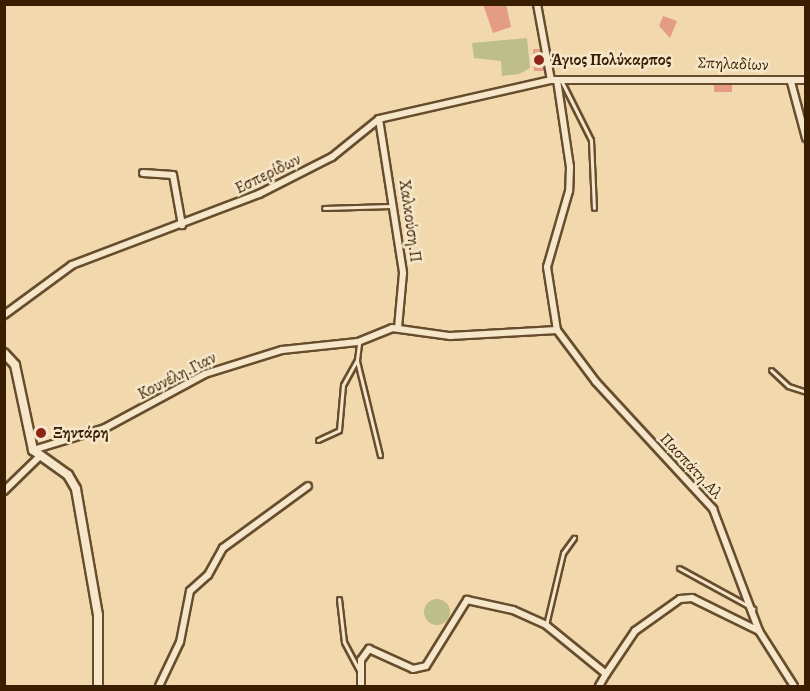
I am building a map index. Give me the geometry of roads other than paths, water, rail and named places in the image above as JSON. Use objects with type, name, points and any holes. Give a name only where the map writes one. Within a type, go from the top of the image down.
[{"type":"main road","points":[[4,353],[15,365],[33,450],[68,475],[76,489],[98,615],[98,687]]},
{"type":"street","points":[[398,328],[450,336],[557,330],[547,267],[569,191],[570,167],[556,80],[537,4]]},
{"type":"street","name":"Σπηλαδίων","points":[[556,80],[738,76],[791,82],[806,80]]},
{"type":"street","name":"Εσπερίδων","points":[[4,315],[80,261],[182,225],[332,157],[379,120],[556,80]]},
{"type":"street","points":[[791,82],[806,138]]},
{"type":"street","name":"Χαλκούση.Π","points":[[379,120],[403,273],[398,328]]},
{"type":"street","points":[[142,173],[173,175],[182,225]]},
{"type":"street","name":"Κουνέλη.Γιαν","points":[[33,450],[105,428],[205,374],[241,361],[314,343],[358,342],[398,328]]},
{"type":"street","name":"Πασπάτη.Αλ","points":[[557,330],[596,382],[713,509],[754,609],[759,631],[794,687]]},
{"type":"street","points":[[4,491],[40,456]]},
{"type":"street","points":[[159,687],[180,642],[190,591],[208,575],[223,548],[308,486]]},
{"type":"street","points":[[599,687],[635,632],[680,599],[692,598],[759,631]]},
{"type":"street","points":[[361,687],[360,672],[364,651],[375,648],[413,669],[426,666],[467,600],[513,610],[546,625],[606,674]]},
{"type":"lane","points":[[556,80],[591,140],[594,208]]},
{"type":"lane","points":[[324,208],[394,206]]},
{"type":"lane","points":[[358,342],[357,360],[380,455]]},
{"type":"lane","points":[[318,440],[339,430],[343,385],[357,360]]},
{"type":"lane","points":[[771,370],[788,386],[806,392]]},
{"type":"lane","points":[[546,625],[563,553],[574,538]]},
{"type":"lane","points":[[679,568],[754,609]]},
{"type":"lane","points":[[339,599],[344,642],[360,672]]},
{"type":"place","name":"Άγιος Πολύκαρπος","points":[[539,60]]},
{"type":"place","name":"Ξηντάρη","points":[[41,433]]}]
